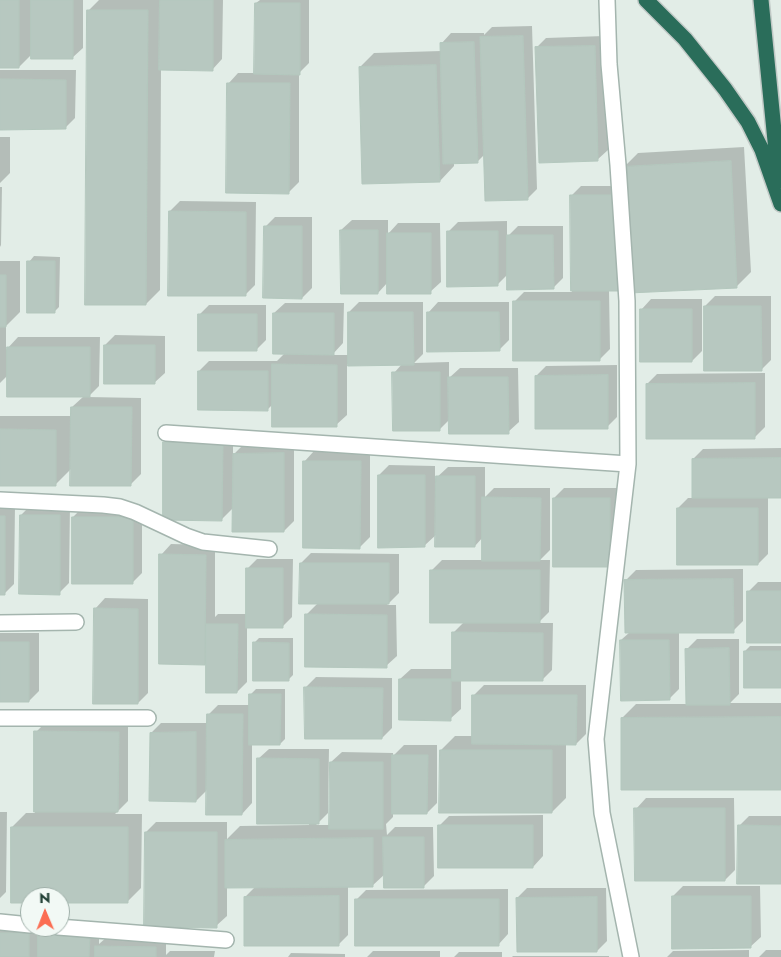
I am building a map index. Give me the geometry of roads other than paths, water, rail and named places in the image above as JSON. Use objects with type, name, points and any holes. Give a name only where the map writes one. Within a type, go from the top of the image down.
[{"type":"highway","points":[[646,0],[685,39],[725,89],[748,122],[762,150],[781,203]]},
{"type":"highway","points":[[761,0],[781,203]]},
{"type":"street","points":[[608,0],[610,64],[627,301],[628,464],[596,739],[602,813],[631,957]]},
{"type":"street","points":[[166,433],[628,464]]},
{"type":"street","points":[[0,500],[120,507],[203,542],[269,550]]},
{"type":"street","points":[[0,623],[76,622]]},
{"type":"street","points":[[0,718],[148,718]]},
{"type":"street","points":[[0,922],[20,924]]},
{"type":"street","points":[[70,928],[226,940]]}]
